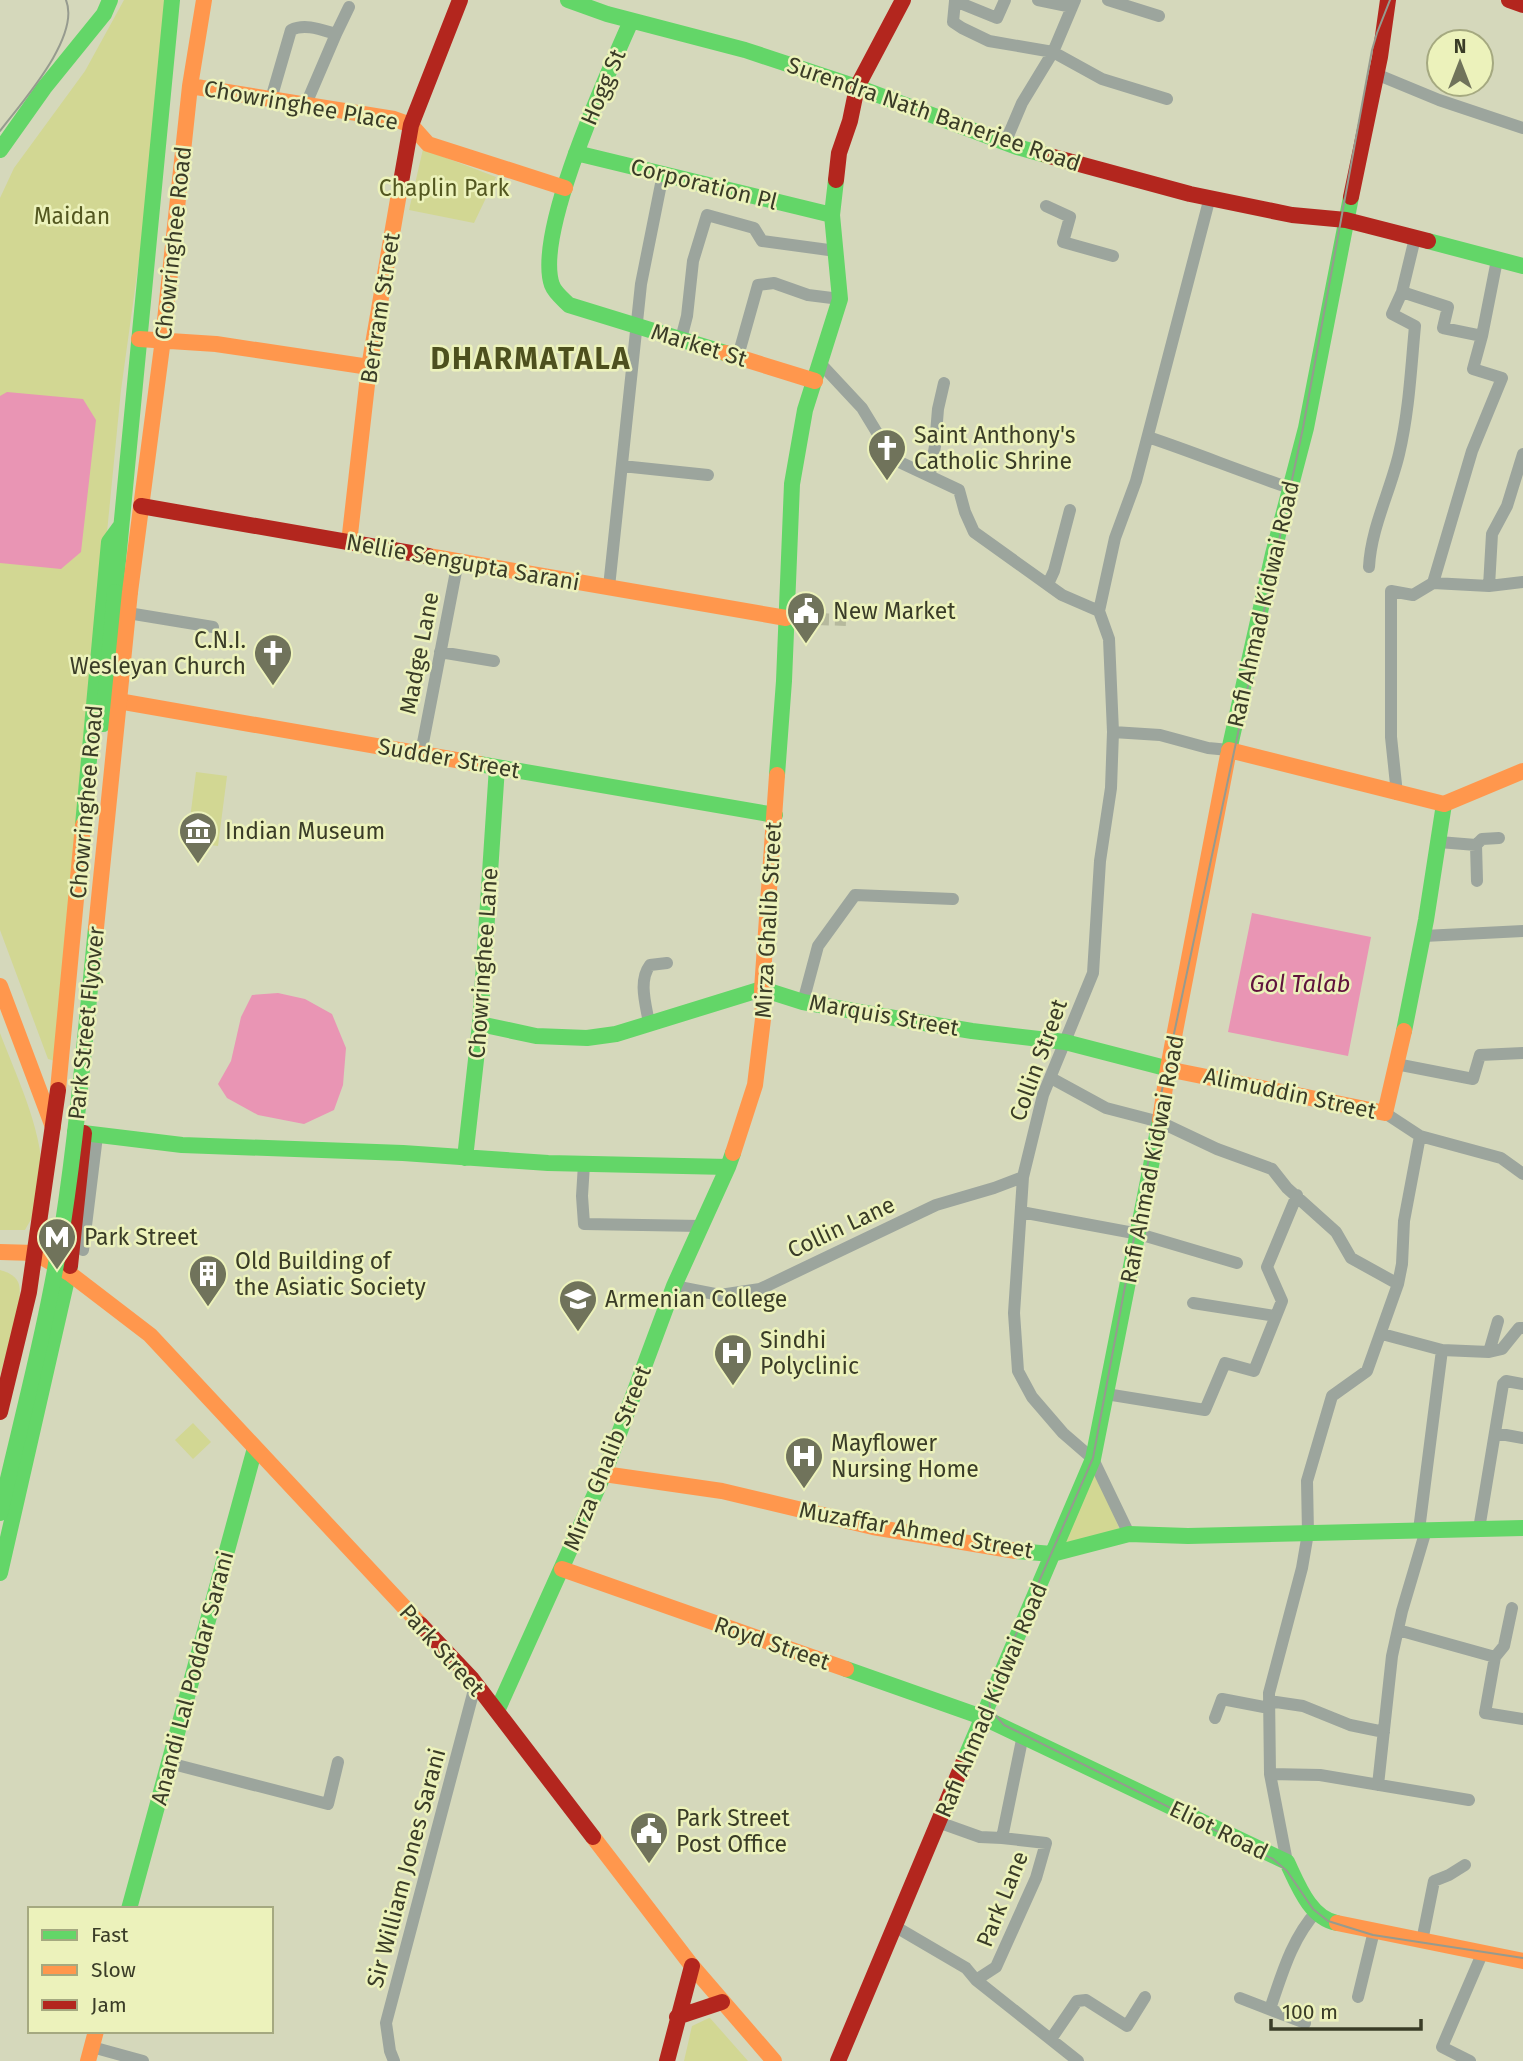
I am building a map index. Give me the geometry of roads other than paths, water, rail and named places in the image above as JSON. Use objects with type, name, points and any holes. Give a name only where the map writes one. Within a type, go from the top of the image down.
[{"type":"main road","points":[[0,150],[44,88],[104,13],[110,0]]},
{"type":"main road","name":"Chowringhee Road","points":[[0,1412],[29,1292],[58,1089],[109,542],[120,527],[172,0]]},
{"type":"main road","name":"Chowringhee Road","points":[[0,1573],[69,1273],[91,1135],[124,702],[143,544],[138,528],[163,339],[190,86],[204,0]]},
{"type":"main road","name":"Bertram Street","points":[[349,543],[369,367],[411,125],[460,0]]},
{"type":"main road","name":"Surendra Nath Banerjee Road","points":[[568,0],[607,14],[745,50],[856,87],[1005,143],[1178,190],[1292,215],[1346,220],[1523,267]]},
{"type":"main road","name":"Mirza Ghalib Street","points":[[496,1711],[604,1474],[674,1286],[728,1167],[755,1085],[763,1019],[762,989],[775,815],[792,484],[805,410],[840,299],[832,215],[839,153],[850,121],[856,87],[904,0]]},
{"type":"main road","name":"Rafi Ahmad Kidwai Road","points":[[838,2061],[1093,1459],[1139,1234],[1229,750],[1273,554],[1306,428],[1380,57],[1388,0]]},
{"type":"main road","points":[[1509,0],[1523,5]]},
{"type":"main road","name":"Hogg St","points":[[565,188],[576,153],[631,20]]},
{"type":"main road","name":"Chowringhee Place","points":[[190,86],[394,119],[411,125]]},
{"type":"main road","points":[[411,125],[428,144],[565,188]]},
{"type":"main road","name":"Corporation Pl","points":[[576,153],[832,215]]},
{"type":"main road","name":"Market St","points":[[565,188],[547,250],[551,284],[569,305],[815,381]]},
{"type":"main road","points":[[139,339],[216,344],[369,367]]},
{"type":"main road","name":"Nellie Sengupta Sarani","points":[[141,506],[786,618]]},
{"type":"main road","name":"Park Street Flyover","points":[[0,1515],[52,1287],[74,1145],[122,592],[120,527]]},
{"type":"main road","name":"Park Street Flyover","points":[[0,1462],[41,1285],[52,1222],[122,592],[138,528]]},
{"type":"main road","name":"Sudder Street","points":[[124,702],[775,815]]},
{"type":"main road","points":[[1229,750],[1444,804],[1523,771]]},
{"type":"main road","name":"Chowringhee Lane","points":[[465,1158],[480,1024],[497,766]]},
{"type":"main road","points":[[1385,1113],[1424,936],[1444,804]]},
{"type":"main road","points":[[0,986],[52,1127],[91,1135],[182,1145],[403,1153],[584,1164],[728,1167]]},
{"type":"main road","points":[[480,1024],[536,1036],[587,1038],[615,1034],[762,989]]},
{"type":"main road","name":"Marquis Street","points":[[762,989],[803,1002],[972,1031],[1065,1042],[1168,1068]]},
{"type":"main road","name":"Alimuddin Street","points":[[1168,1068],[1385,1113]]},
{"type":"main road","points":[[0,1252],[35,1253]]},
{"type":"main road","name":"Park Street","points":[[35,1253],[69,1273],[150,1335],[472,1679],[692,1966],[774,2061]]},
{"type":"main road","name":"Anandi Lal Poddar Sarani","points":[[130,1907],[255,1448]]},
{"type":"main road","name":"Muzaffar Ahmed Street","points":[[604,1474],[713,1490],[873,1527],[990,1548],[1052,1554],[1129,1534],[1188,1536],[1523,1528]]},
{"type":"main road","points":[[0,1515],[10,1531]]},
{"type":"main road","name":"Royd Street","points":[[562,1570],[982,1717]]},
{"type":"main road","name":"Eliot Road","points":[[982,1717],[1287,1862],[1303,1896],[1327,1921],[1523,1961]]},
{"type":"main road","points":[[667,2061],[692,1966]]},
{"type":"main road","points":[[677,2017],[722,2002]]},
{"type":"street","points":[[1005,0],[997,18],[956,1],[953,22],[989,41],[1053,52],[1102,79],[1167,99]]},
{"type":"street","points":[[1005,143],[1022,103],[1053,52],[1073,4],[1038,0]]},
{"type":"street","points":[[1108,0],[1159,16]]},
{"type":"street","points":[[306,104],[349,7]]},
{"type":"street","points":[[271,99],[291,30],[303,26],[336,34]]},
{"type":"street","points":[[1376,74],[1439,100],[1523,128]]},
{"type":"street","points":[[608,587],[641,284],[663,174]]},
{"type":"street","points":[[820,363],[862,408],[893,459],[959,490],[974,532],[1062,595],[1099,611],[1115,538],[1136,481],[1210,197]]},
{"type":"street","points":[[1046,206],[1070,217],[1063,242],[1114,256]]},
{"type":"street","points":[[681,340],[687,316],[693,261],[707,215],[754,228],[762,241],[836,251]]},
{"type":"street","points":[[1369,567],[1370,547],[1398,458],[1405,423],[1415,326],[1392,314],[1402,292],[1415,238]]},
{"type":"street","points":[[1433,583],[1472,452],[1502,378],[1473,369],[1497,260]]},
{"type":"street","points":[[735,356],[740,349],[758,285],[774,283],[808,295],[840,299]]},
{"type":"street","points":[[1402,292],[1448,307],[1443,328],[1482,336]]},
{"type":"street","points":[[930,475],[944,383]]},
{"type":"street","points":[[1148,437],[1290,488]]},
{"type":"street","points":[[1489,586],[1492,534],[1507,506],[1523,454]]},
{"type":"street","points":[[622,466],[708,475]]},
{"type":"street","points":[[1048,584],[1070,510]]},
{"type":"street","name":"Madge Lane","points":[[421,753],[458,561]]},
{"type":"street","points":[[1397,793],[1391,737],[1391,591],[1413,595],[1433,583],[1489,586],[1523,582]]},
{"type":"street","name":"Collin Street","points":[[1099,611],[1109,639],[1113,732],[1111,788],[1100,861],[1093,973],[1043,1096],[1023,1177],[1014,1313],[1018,1371],[1032,1397],[1063,1433],[1093,1459],[1129,1534]]},
{"type":"street","points":[[134,614],[213,627]]},
{"type":"street","points":[[440,652],[494,661]]},
{"type":"street","points":[[1113,732],[1160,734],[1208,748],[1229,750]]},
{"type":"street","points":[[1477,881],[1476,845],[1482,839],[1499,838]]},
{"type":"street","points":[[1439,842],[1476,845]]},
{"type":"street","points":[[803,1002],[818,946],[855,895],[953,899]]},
{"type":"street","points":[[1424,936],[1523,931]]},
{"type":"street","points":[[649,1023],[644,973],[650,965],[667,962]]},
{"type":"street","points":[[1396,1064],[1473,1079],[1480,1055],[1522,1049]]},
{"type":"street","points":[[1051,1078],[1106,1108],[1160,1122],[1217,1149],[1272,1169],[1287,1188],[1336,1232],[1351,1258],[1398,1284]]},
{"type":"street","name":"Alimuddin Street","points":[[1385,1113],[1420,1136],[1501,1158],[1523,1174]]},
{"type":"street","points":[[83,1250],[91,1135]]},
{"type":"street","points":[[1287,1862],[1270,1774],[1269,1693],[1302,1568],[1308,1533],[1307,1481],[1332,1396],[1367,1371],[1382,1334],[1402,1264],[1404,1221],[1420,1136]]},
{"type":"street","points":[[584,1164],[584,1224],[701,1226]]},
{"type":"street","name":"Collin Lane","points":[[674,1286],[720,1295],[760,1289],[936,1205],[1023,1177]]},
{"type":"street","points":[[1107,1394],[1205,1410],[1225,1363],[1254,1371],[1282,1301],[1267,1267],[1297,1195]]},
{"type":"street","points":[[1021,1212],[1139,1234],[1237,1263]]},
{"type":"street","points":[[1193,1303],[1275,1316]]},
{"type":"street","points":[[1489,1352],[1498,1321]]},
{"type":"street","points":[[1382,1334],[1442,1350],[1489,1352],[1502,1349],[1519,1328],[1523,1328]]},
{"type":"street","points":[[1378,1785],[1392,1656],[1423,1530],[1442,1350]]},
{"type":"street","points":[[1479,1529],[1504,1382],[1523,1384]]},
{"type":"street","points":[[1495,1433],[1523,1438]]},
{"type":"street","points":[[1512,1608],[1504,1646],[1495,1657],[1485,1713],[1523,1719]]},
{"type":"street","points":[[1398,1630],[1495,1657]]},
{"type":"street","name":"Sir William Jones Sarani","points":[[394,2061],[386,2023],[475,1686]]},
{"type":"street","points":[[1215,1718],[1222,1699],[1303,1706],[1350,1725],[1384,1732]]},
{"type":"street","name":"Park Lane","points":[[1023,1735],[1002,1838],[1046,1843],[1036,1878],[996,1968],[976,1980],[1077,2061]]},
{"type":"street","points":[[169,1763],[328,1804],[338,1762]]},
{"type":"street","points":[[1270,1774],[1320,1775],[1469,1800]]},
{"type":"street","points":[[938,1822],[980,1838],[1002,1838]]},
{"type":"street","points":[[1422,1941],[1434,1881],[1465,1865]]},
{"type":"street","points":[[1270,2009],[1289,1956],[1306,1923],[1317,1911]]},
{"type":"street","points":[[895,1927],[966,1968],[976,1980]]},
{"type":"street","points":[[1358,1997],[1374,1931]]},
{"type":"street","points":[[1470,2061],[1442,2047],[1482,1954]]},
{"type":"street","points":[[1051,2039],[1077,2001],[1086,2000],[1127,2026],[1145,1997]]},
{"type":"street","points":[[1240,1998],[1306,2023]]},
{"type":"street","points":[[92,2046],[143,2061]]},
{"type":"water","points":[[7,392],[83,399],[96,420],[81,552],[61,569],[0,563],[0,396]]},
{"type":"water","name":"Gol Talab","points":[[1252,913],[1371,937],[1348,1056],[1228,1032]]},
{"type":"water","points":[[278,993],[305,999],[332,1014],[346,1048],[343,1085],[334,1110],[304,1124],[258,1115],[227,1098],[218,1084],[231,1061],[241,1017],[252,995]]},
{"type":"tunnel","points":[[817,619],[846,620]]},
{"type":"tram line","points":[[0,131],[34,87],[57,50],[65,32],[68,15],[66,0]]},
{"type":"tram line","points":[[1390,0],[1372,50],[1303,428],[1159,1104],[1093,1458],[989,1696],[990,1709],[1004,1725],[1273,1859],[1287,1871],[1313,1909],[1328,1921],[1373,1935],[1523,1958]]},
{"type":"place","name":"Saint Anthony's Catholic Shrine","points":[[887,482]]},
{"type":"place","name":"New Market","points":[[806,645]]},
{"type":"place","name":"C.N.I. Wesleyan Church","points":[[273,687]]},
{"type":"place","name":"Indian Museum","points":[[198,865]]},
{"type":"place","name":"Park Street","points":[[57,1271]]},
{"type":"place","name":"Old Building of the Asiatic Society","points":[[208,1308]]},
{"type":"place","name":"Armenian College","points":[[578,1333]]},
{"type":"place","name":"Sindhi Polyclinic","points":[[733,1387]]},
{"type":"place","name":"Mayflower Nursing Home","points":[[804,1490]]},
{"type":"place","name":"Park Street Post Office","points":[[649,1865]]},
{"type":"district","name":"DHARMATALA","points":[[531,359]]},
{"type":"park label","name":"Chaplin Park","points":[[444,188]]},
{"type":"park label","name":"Maidan","points":[[72,216]]}]
